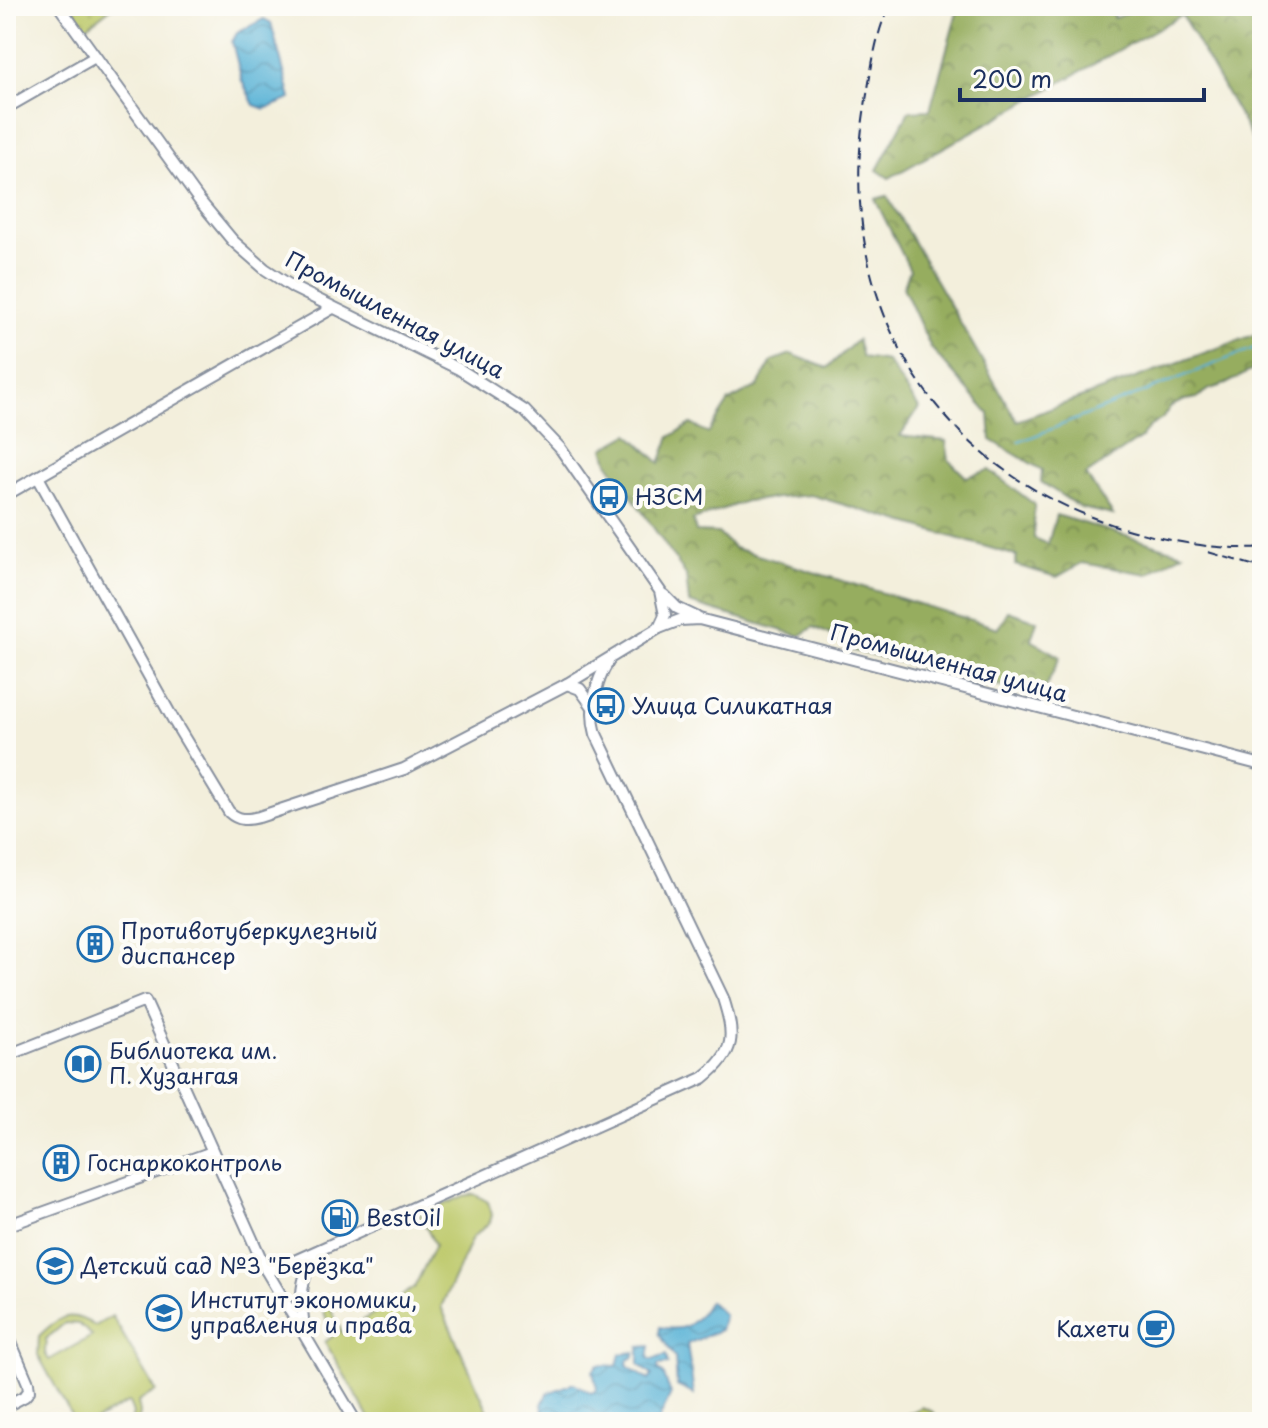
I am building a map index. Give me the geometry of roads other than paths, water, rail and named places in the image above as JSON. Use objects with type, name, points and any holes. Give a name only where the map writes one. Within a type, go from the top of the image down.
[{"type":"street","name":"Промышленная улица","points":[[59,6],[199,200],[233,241],[275,275],[333,308],[459,369],[506,397],[538,422],[577,470],[660,591],[677,608],[699,619],[1262,765]]},
{"type":"street","points":[[6,108],[95,57]]},
{"type":"street","points":[[6,495],[333,308]]},
{"type":"street","name":"Промышленная улица","points":[[38,477],[174,721],[235,818],[245,820],[259,817],[404,769],[567,684],[659,628],[680,620],[699,619]]},
{"type":"street","points":[[659,628],[665,615],[660,591]]},
{"type":"street","points":[[266,1270],[279,1268],[703,1078],[727,1054],[732,1040],[731,1024],[723,998],[596,734],[593,707],[598,681],[609,660]]},
{"type":"street","points":[[567,684],[580,689],[593,707]]},
{"type":"street","points":[[6,1056],[145,1001],[266,1270],[356,1422]]},
{"type":"street","points":[[6,1226],[212,1152]]},
{"type":"street","points":[[305,1335],[301,1294],[303,1279],[321,1249]]},
{"type":"street","points":[[6,1331],[29,1391],[6,1406]]},
{"type":"water","points":[[264,19],[271,23],[291,99],[265,109],[254,105],[242,81],[232,42],[237,33]]},
{"type":"water","points":[[709,1301],[724,1315],[720,1330],[687,1344],[694,1394],[677,1386],[675,1358],[659,1333],[660,1327],[677,1328],[690,1324]]},
{"type":"water","points":[[650,1346],[648,1358],[652,1360],[666,1355],[668,1364],[658,1365],[671,1394],[658,1422],[545,1422],[542,1404],[548,1393],[574,1383],[592,1393],[597,1389],[593,1371],[598,1365],[617,1366],[620,1354],[635,1352],[627,1366],[649,1380],[652,1375],[639,1365],[639,1347]]},
{"type":"waterway","points":[[1019,442],[1262,345]]},
{"type":"railway","points":[[512,6],[615,11],[676,6]]},
{"type":"railway","points":[[889,6],[872,64],[859,174],[865,244],[882,309],[911,369],[951,422],[1001,467],[1061,504],[1130,530],[1162,538],[1212,547],[1262,547]]},
{"type":"railway","points":[[1208,552],[1262,568]]},
{"type":"place","name":"НЗСМ","points":[[609,497]]},
{"type":"place","name":"Улица Силикатная","points":[[606,706]]},
{"type":"place","name":"Противотуберкулезный диспансер","points":[[95,944]]},
{"type":"place","name":"Библиотека им. П. Хузангая","points":[[83,1064]]},
{"type":"place","name":"Госнаркоконтроль","points":[[61,1163]]},
{"type":"place","name":"BestOil","points":[[340,1218]]},
{"type":"place","name":"Детский сад №3 \"Берёзка\"","points":[[55,1266]]},
{"type":"place","name":"Институт экономики, управления и права","points":[[164,1313]]},
{"type":"place","name":"Кахети","points":[[1156,1329]]}]
